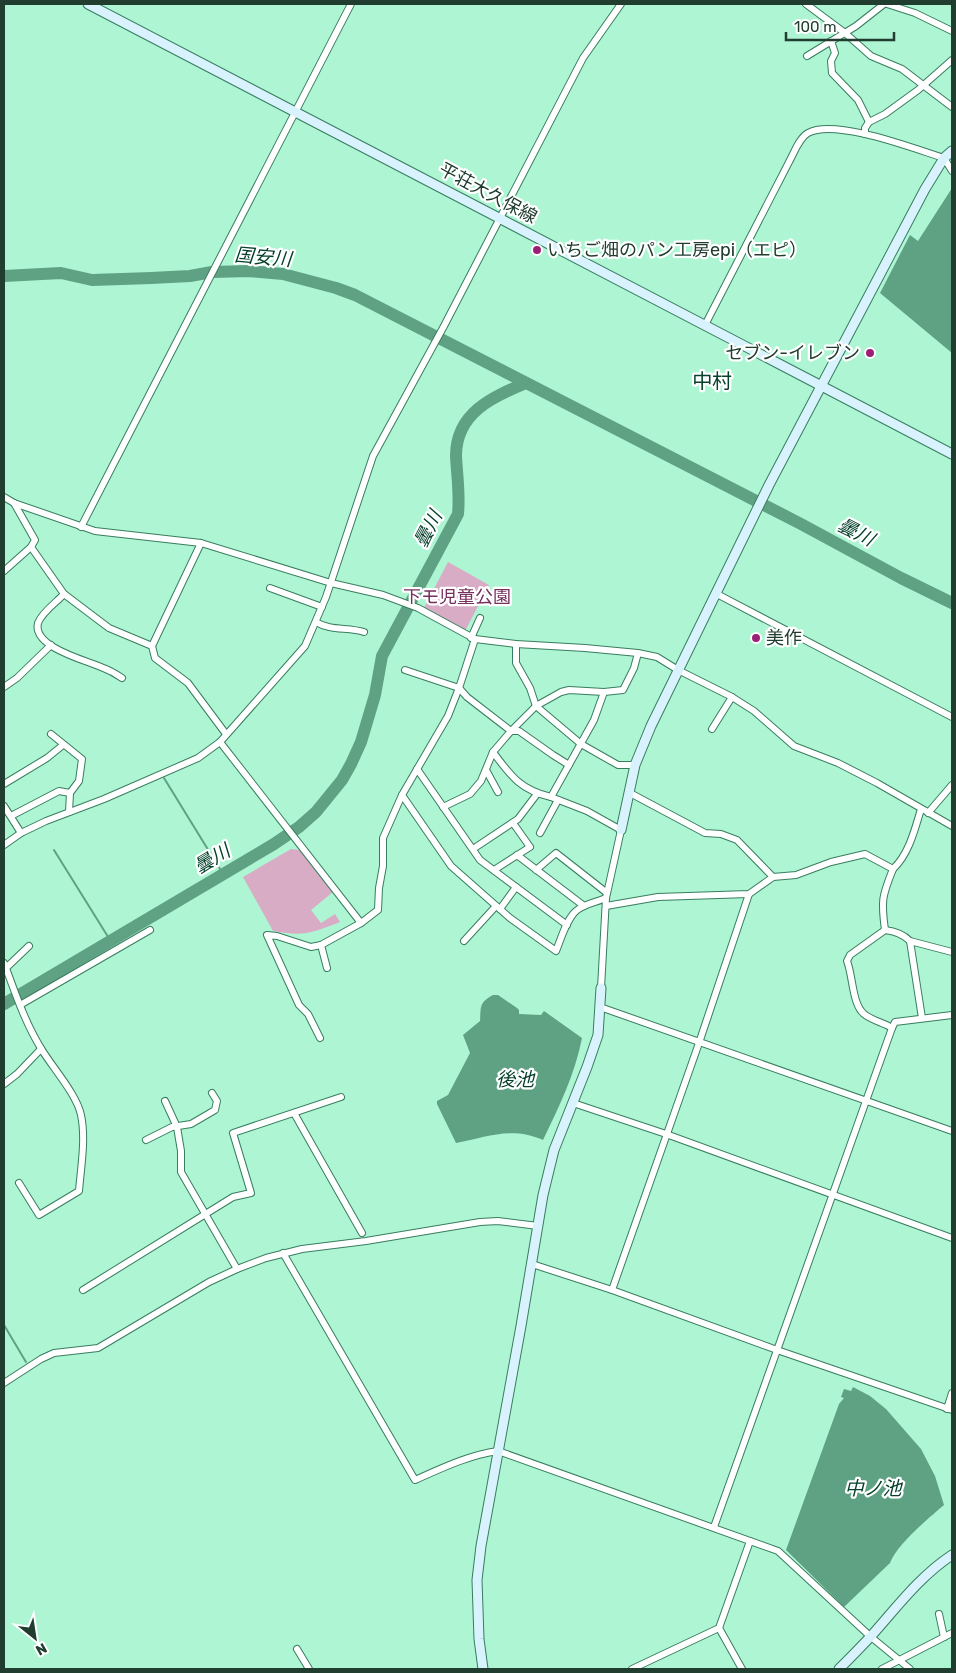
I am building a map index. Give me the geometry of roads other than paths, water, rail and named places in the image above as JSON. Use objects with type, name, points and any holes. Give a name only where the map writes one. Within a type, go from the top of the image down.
[{"type":"street","points":[[81,527],[351,4]]},
{"type":"street","points":[[4,845],[21,833],[198,758],[220,742],[305,646],[331,583],[373,456],[444,326],[583,58],[621,4]]},
{"type":"street","points":[[807,4],[871,56],[902,69],[952,107]]},
{"type":"street","points":[[807,56],[864,21],[886,4],[915,13],[952,31]]},
{"type":"street","name":"平荘大久保線","points":[[91,5],[705,325],[820,387],[952,454]]},
{"type":"street","points":[[831,41],[835,53],[831,61],[832,73],[858,100],[869,122]]},
{"type":"street","points":[[865,134],[865,128],[869,122],[885,114],[952,60]]},
{"type":"street","points":[[705,325],[803,137],[808,133],[820,129],[865,134],[944,158],[952,171]]},
{"type":"street","points":[[483,1669],[479,1639],[476,1580],[543,1195],[554,1150],[598,1035],[607,896],[635,765],[651,726],[769,485],[926,188],[944,158],[952,151]]},
{"type":"street","points":[[4,497],[14,503],[95,531],[201,542],[331,583],[383,594],[406,602],[473,639],[638,653],[657,657],[678,670],[732,697],[754,711],[794,746],[838,763],[877,782],[952,826]]},
{"type":"street","points":[[4,504],[14,503]]},
{"type":"street","points":[[4,571],[31,547],[35,540],[14,503]]},
{"type":"street","points":[[201,542],[152,646],[155,658],[191,686],[226,734]]},
{"type":"street","points":[[31,547],[64,594],[109,628],[152,646]]},
{"type":"street","points":[[270,588],[322,607]]},
{"type":"street","points":[[64,594],[38,622],[40,636],[50,645],[74,657],[110,670],[122,678]]},
{"type":"street","points":[[716,594],[952,717]]},
{"type":"street","points":[[320,1038],[308,1014],[299,1005],[267,935],[277,936],[312,947],[321,946],[361,923],[378,910],[383,838],[402,795],[448,716],[459,688],[480,618]]},
{"type":"street","points":[[316,622],[330,628],[345,628],[364,632]]},
{"type":"street","points":[[516,644],[516,663],[530,688],[536,706],[581,744],[618,765],[635,765]]},
{"type":"street","points":[[4,687],[23,673],[50,645]]},
{"type":"street","points":[[444,807],[470,794],[481,782],[493,752],[536,706],[561,692],[570,690],[604,692],[624,690],[634,668],[638,653]]},
{"type":"street","points":[[405,670],[459,688],[467,698],[511,731],[519,731],[569,765]]},
{"type":"street","points":[[550,797],[594,720],[604,692]]},
{"type":"street","points":[[712,729],[732,697]]},
{"type":"street","points":[[51,734],[82,760],[80,781],[70,793],[69,812]]},
{"type":"street","points":[[220,742],[361,923]]},
{"type":"street","points":[[4,784],[47,758],[63,745]]},
{"type":"street","points":[[493,752],[512,778],[538,794],[600,817],[621,830]]},
{"type":"street","points":[[417,769],[480,860],[567,925]]},
{"type":"street","points":[[486,770],[498,792]]},
{"type":"street","points":[[928,813],[952,785]]},
{"type":"street","points":[[11,816],[59,790],[70,793]]},
{"type":"street","points":[[630,793],[705,833],[720,834],[737,840],[773,877]]},
{"type":"street","points":[[473,849],[518,819],[538,794]]},
{"type":"street","points":[[402,795],[451,866],[498,907],[556,951],[567,925],[576,911],[607,896]]},
{"type":"street","points":[[540,833],[558,800]]},
{"type":"street","points":[[4,806],[21,833]]},
{"type":"street","points":[[885,930],[882,907],[883,894],[893,869],[898,864],[912,838],[921,809]]},
{"type":"street","points":[[494,870],[530,847],[513,823]]},
{"type":"street","points":[[536,870],[556,853],[607,896]]},
{"type":"street","points":[[606,906],[658,897],[749,894],[773,877],[796,875],[831,862],[865,854],[893,869]]},
{"type":"street","points":[[517,855],[584,906]]},
{"type":"street","points":[[464,941],[516,887]]},
{"type":"street","points":[[612,1290],[749,894]]},
{"type":"street","points":[[19,1005],[150,930]]},
{"type":"street","points":[[892,1028],[863,1013],[854,995],[851,972],[847,962],[850,955],[885,930],[906,938],[910,942],[952,952]]},
{"type":"street","points":[[910,942],[922,1018]]},
{"type":"street","points":[[19,1183],[39,1215],[80,1191],[84,1134],[81,1113],[65,1084],[41,1049],[19,1005],[5,965],[29,946]]},
{"type":"street","points":[[321,946],[326,968]]},
{"type":"street","points":[[600,1007],[952,1132]]},
{"type":"street","points":[[714,1527],[892,1028],[895,1022],[952,1015]]},
{"type":"street","points":[[4,1084],[17,1074],[41,1049]]},
{"type":"street","points":[[146,1140],[172,1127],[191,1124],[215,1110],[217,1101],[212,1093]]},
{"type":"street","points":[[82,1290],[233,1197],[251,1193],[233,1133],[341,1097]]},
{"type":"street","points":[[165,1101],[177,1127],[181,1151],[180,1172],[237,1269]]},
{"type":"street","points":[[573,1103],[666,1134],[952,1238]]},
{"type":"street","points":[[294,1113],[362,1233]]},
{"type":"street","points":[[4,1384],[40,1359],[54,1352],[98,1348],[209,1282],[237,1269],[283,1253],[480,1222],[498,1221],[538,1226]]},
{"type":"street","points":[[283,1253],[415,1480],[485,1453],[498,1451],[778,1551],[910,1669]]},
{"type":"street","points":[[532,1264],[612,1290],[777,1350],[950,1409],[952,1393]]},
{"type":"street","points":[[632,1669],[719,1628],[750,1541]]},
{"type":"street","points":[[839,1669],[916,1585],[952,1555]]},
{"type":"street","points":[[939,1614],[944,1638]]},
{"type":"street","points":[[719,1628],[742,1669]]},
{"type":"street","points":[[882,1669],[952,1633]]},
{"type":"street","points":[[297,1649],[309,1669]]},
{"type":"water","points":[[952,188],[952,353],[880,293],[910,235],[918,241]]},
{"type":"water","name":"後池","points":[[493,995],[498,995],[517,1008],[519,1014],[541,1015],[544,1011],[582,1038],[571,1077],[543,1140],[532,1136],[510,1133],[456,1143],[437,1104],[437,1101],[448,1095],[470,1053],[463,1035],[480,1021],[483,1003]]},
{"type":"water","name":"中ノ池","points":[[853,1387],[870,1396],[886,1409],[921,1449],[935,1476],[944,1505],[914,1532],[899,1548],[890,1563],[844,1607],[786,1550],[839,1404],[844,1398],[841,1397],[844,1389],[851,1391]]},
{"type":"waterway","name":"国安川","points":[[4,276],[61,273],[92,280],[190,276],[212,272],[249,271],[283,274],[336,288],[355,295],[952,603]]},
{"type":"waterway","name":"曇川","points":[[4,1004],[274,844],[299,827],[316,812],[342,780],[351,764],[361,742],[375,695],[382,656],[458,514],[459,492],[456,456],[462,428],[469,418],[489,401],[526,383]]},
{"type":"waterway","points":[[164,778],[223,874]]},
{"type":"waterway","points":[[54,850],[110,940]]},
{"type":"waterway","points":[[4,1325],[26,1362]]},
{"type":"place","name":"いちご畑のパン工房epi（エピ）","points":[[537,250]]},
{"type":"place","name":"セブン-イレブン","points":[[870,353]]},
{"type":"place","name":"美作","points":[[756,638]]},
{"type":"district","name":"中村","points":[[712,381]]},
{"type":"park label","name":"下モ児童公園","points":[[457,597]]}]
